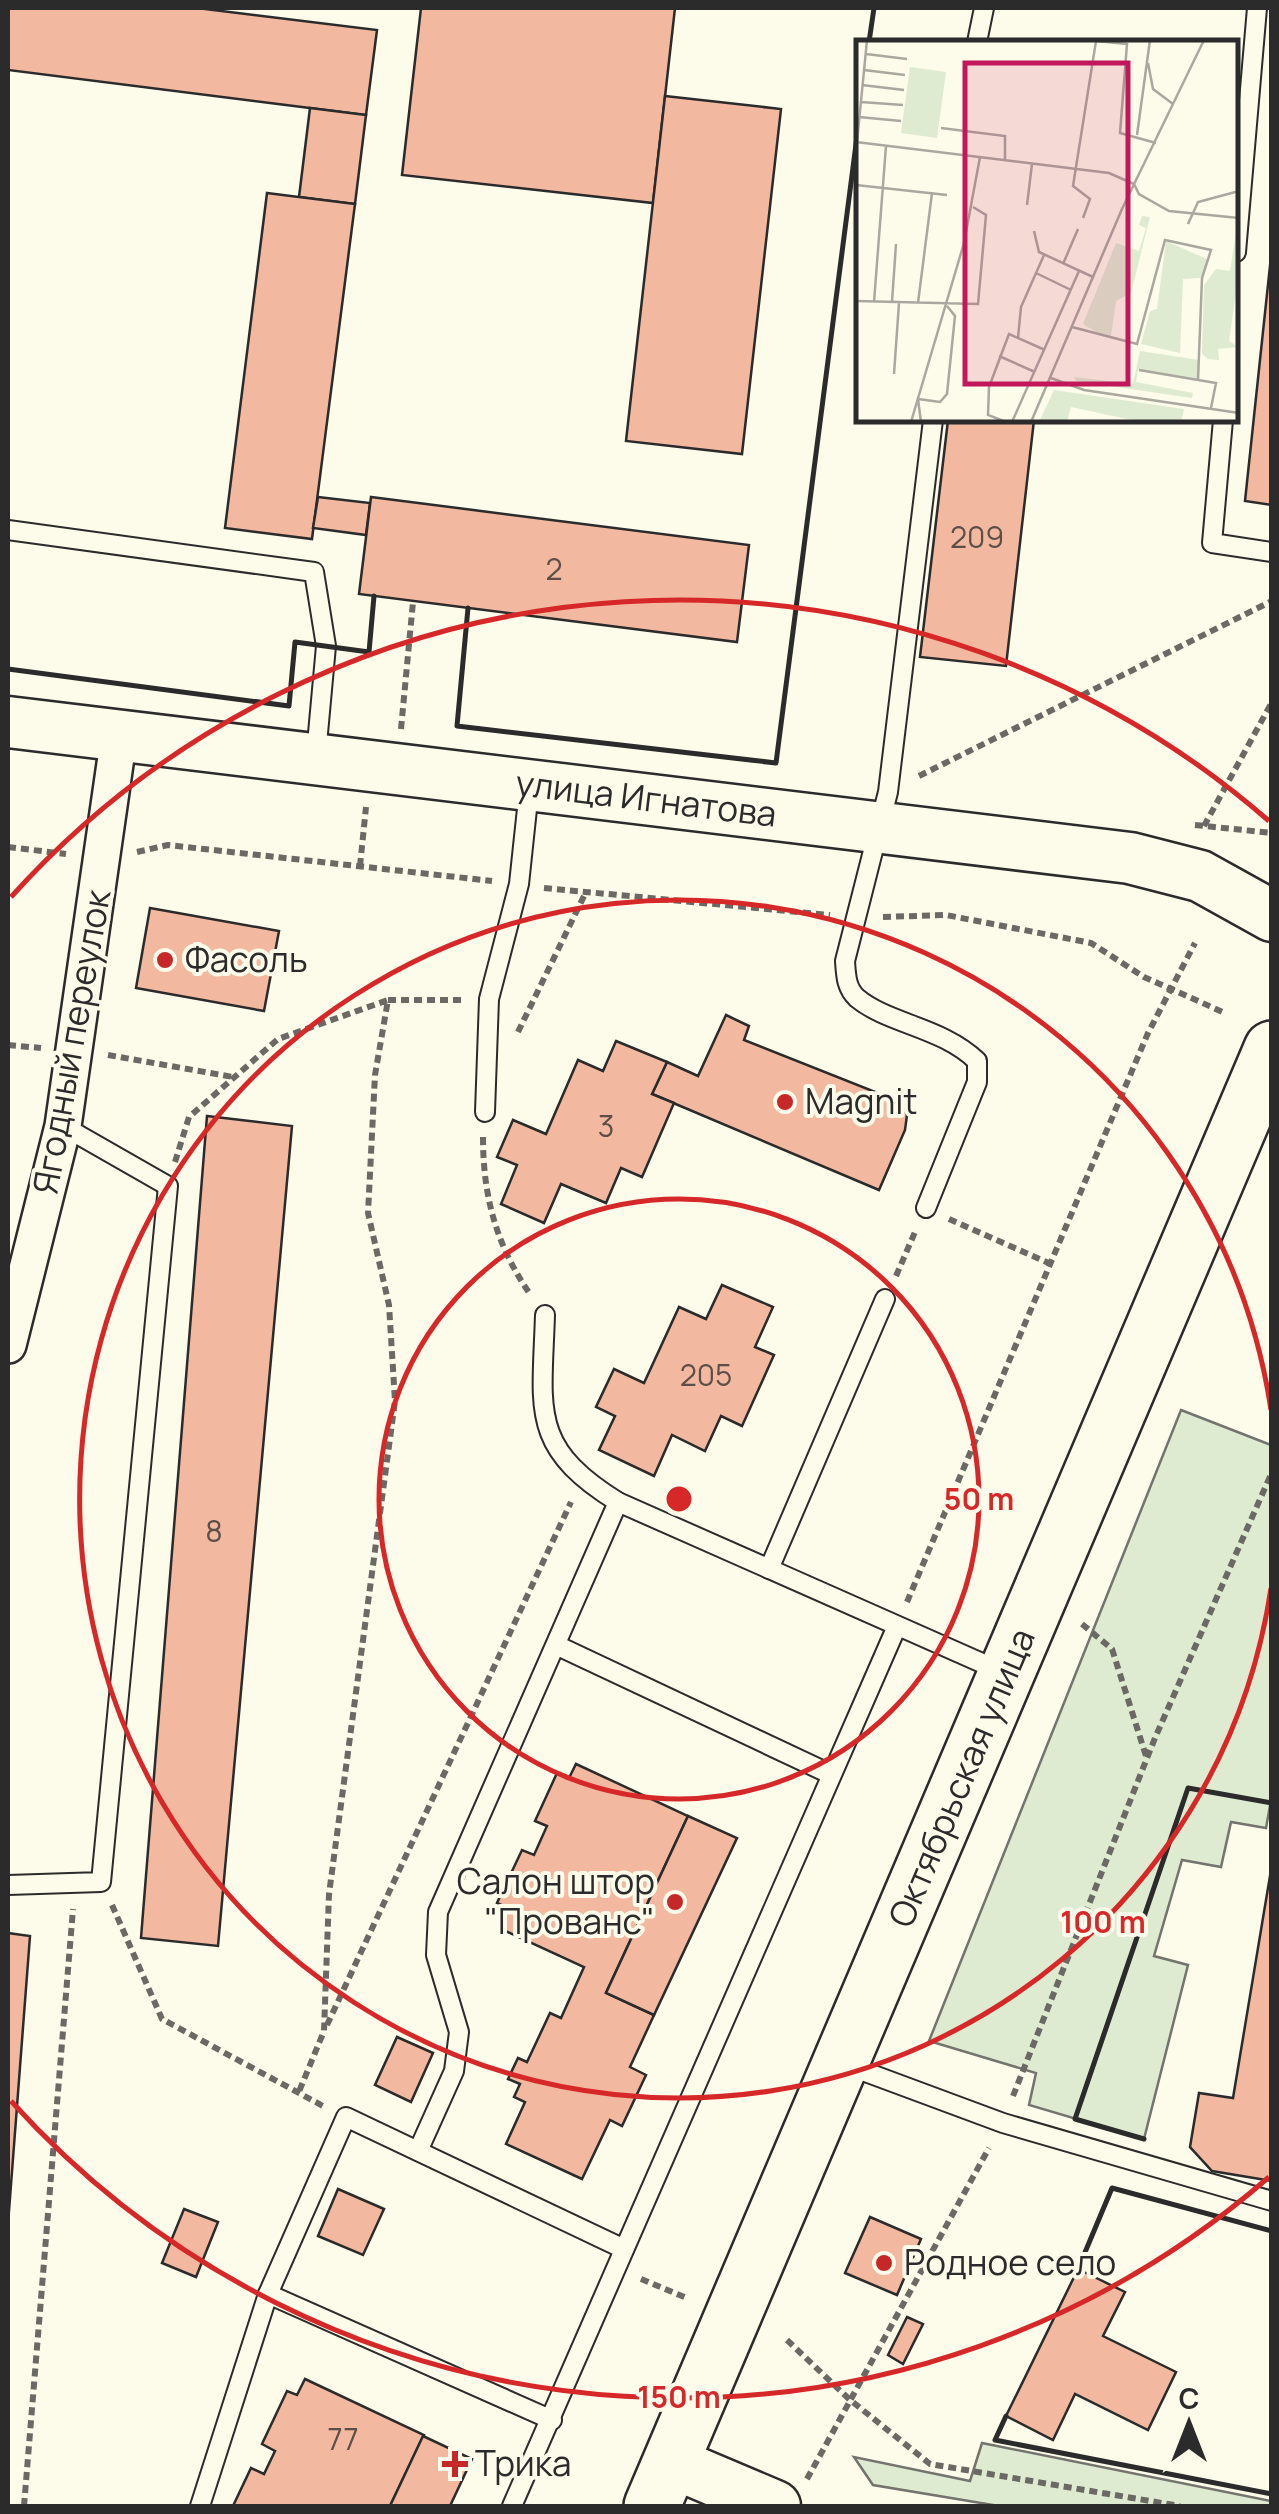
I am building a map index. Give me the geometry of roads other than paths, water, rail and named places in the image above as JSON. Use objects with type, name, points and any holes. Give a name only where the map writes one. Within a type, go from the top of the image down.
[{"type":"main road","name":"улица Игнатова","points":[[8,722],[530,784],[883,810],[1168,865],[1200,876],[1272,916]]},
{"type":"main road","name":"Октябрьская улица","points":[[662,2484],[1272,1049]]},
{"type":"main road","points":[[662,2484],[791,2493]]},
{"type":"street","name":"Ягодный переулок","points":[[8,1345],[63,1126],[119,736]]},
{"type":"lane","points":[[977,40],[984,8]]},
{"type":"lane","points":[[1239,217],[1257,8]]},
{"type":"lane","points":[[926,1208],[977,1082],[977,1061],[961,1045],[858,998],[846,983],[845,961],[883,810],[932,422]]},
{"type":"lane","points":[[1222,422],[1212,543],[1272,552]]},
{"type":"lane","points":[[8,530],[314,572],[326,646],[316,760]]},
{"type":"lane","points":[[484,1112],[489,999],[519,884],[530,784]]},
{"type":"lane","points":[[8,1885],[100,1882],[168,1186],[63,1126]]},
{"type":"lane","points":[[769,1569],[885,1300]]},
{"type":"lane","points":[[545,1316],[542,1412],[558,1454],[582,1479],[618,1502],[1006,1673]]},
{"type":"lane","points":[[418,2151],[454,2071],[459,2032],[436,1955],[438,1912],[618,1502]]},
{"type":"lane","points":[[512,2506],[897,1626]]},
{"type":"lane","points":[[556,1645],[830,1774]]},
{"type":"lane","points":[[841,2063],[1003,2123],[1272,2201]]},
{"type":"lane","points":[[200,2506],[268,2294],[346,2117],[624,2250]]},
{"type":"lane","points":[[268,2294],[552,2420]]},
{"type":"place","name":"Фасоль","points":[[165,960]]},
{"type":"place","name":"Magnit","points":[[785,1102]]},
{"type":"place","name":"Салон штор \"Прованс\"","points":[[675,1902]]},
{"type":"place","name":"Родное село","points":[[884,2263]]},
{"type":"place","name":"Трика","points":[[455,2464]]}]
